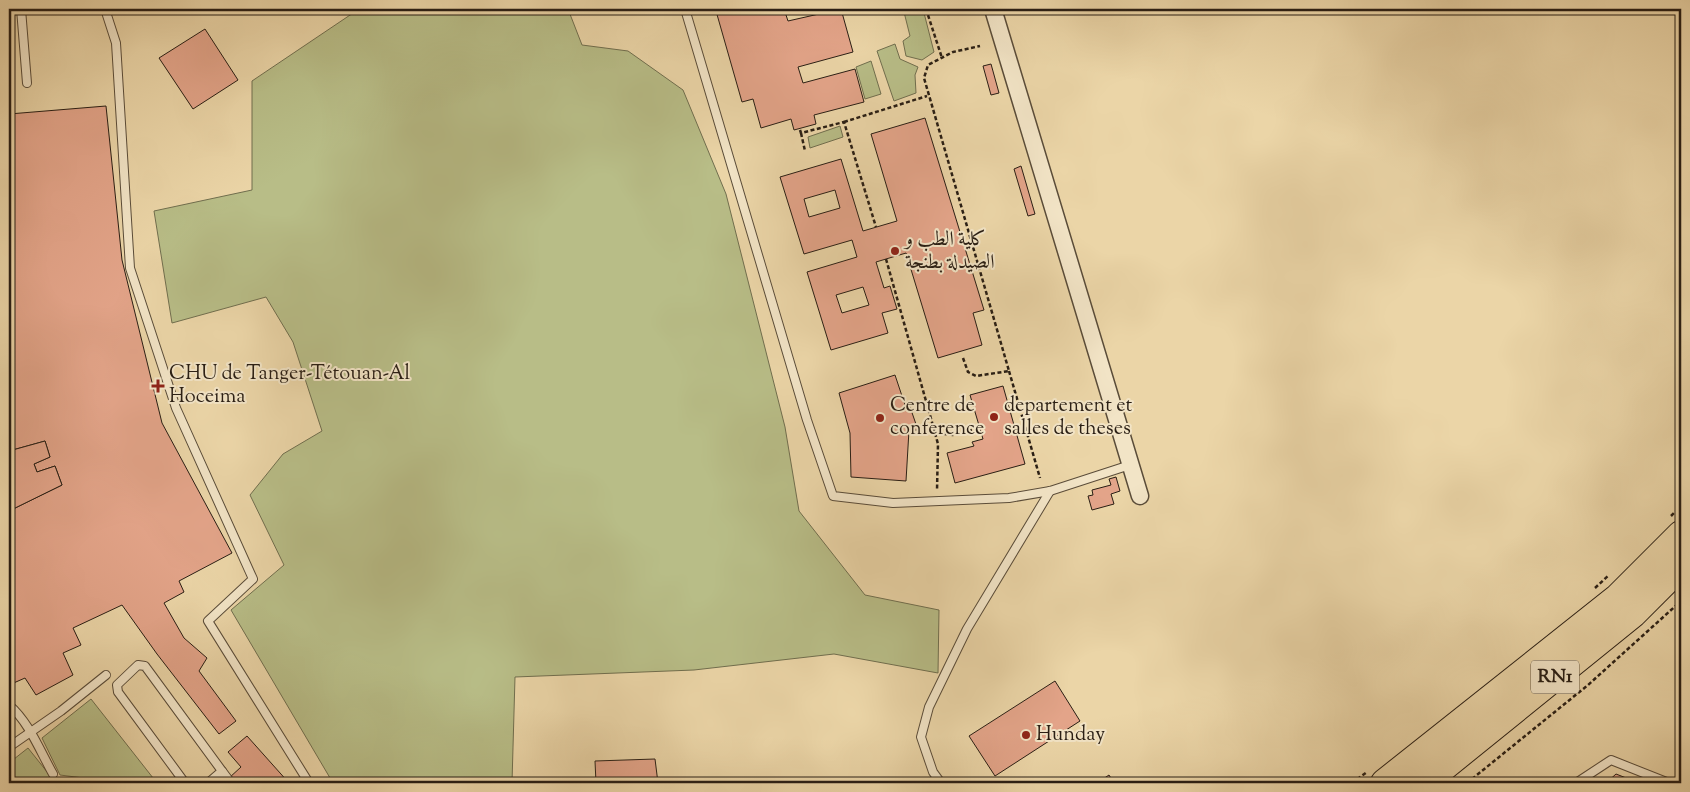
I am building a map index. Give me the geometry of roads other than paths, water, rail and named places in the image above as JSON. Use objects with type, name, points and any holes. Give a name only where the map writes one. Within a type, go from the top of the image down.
[{"type":"highway","name":"RN1","points":[[1385,783],[1618,598],[1681,536]]},
{"type":"highway","name":"RN1","points":[[1424,783],[1633,613],[1681,565]]},
{"type":"street","points":[[993,9],[1140,496]]},
{"type":"lane","points":[[21,9],[27,83]]},
{"type":"lane","points":[[105,9],[116,43],[130,268],[176,408],[253,579],[208,621],[310,783]]},
{"type":"lane","points":[[685,9],[807,420],[833,496],[893,502],[1009,498],[1050,491],[1130,465]]},
{"type":"lane","points":[[941,783],[933,772],[921,737],[929,707],[967,629],[1050,491]]},
{"type":"lane","points":[[186,783],[118,692],[117,685],[138,665],[145,666],[231,783]]},
{"type":"lane","points":[[9,748],[106,675]]},
{"type":"lane","points":[[9,705],[16,711],[53,774]]},
{"type":"lane","points":[[1576,783],[1611,760],[1669,783]]},
{"type":"lane","points":[[208,783],[222,771]]},
{"type":"place","name":"كلية الطب و الصيدلة بطنجة","points":[[895,251]]},
{"type":"place","name":"CHU de Tanger-Tétouan-Al Hoceima","points":[[158,386]]},
{"type":"place","name":"departement et salles de theses","points":[[994,417]]},
{"type":"place","name":"Centre de conference","points":[[880,418]]},
{"type":"place","name":"Hunday","points":[[1026,735]]}]
